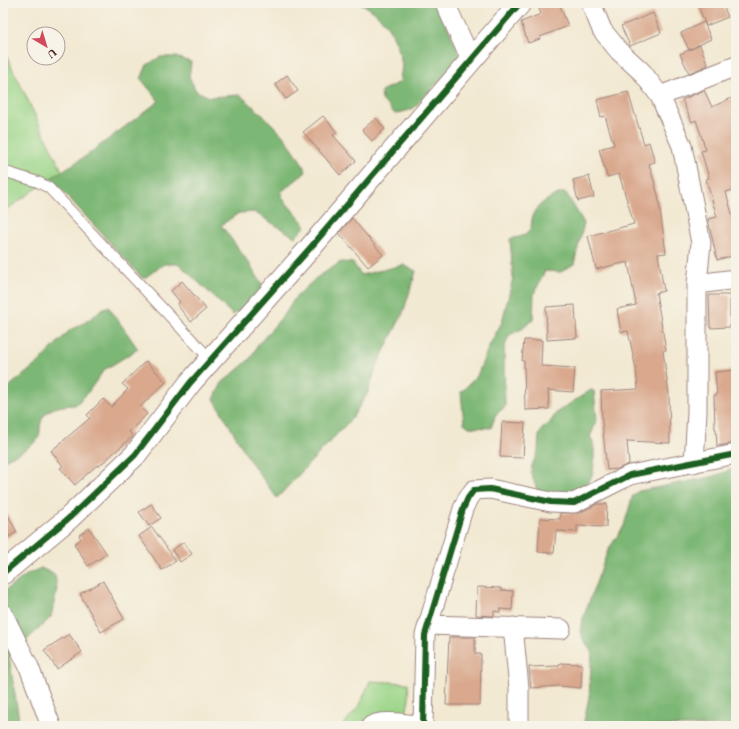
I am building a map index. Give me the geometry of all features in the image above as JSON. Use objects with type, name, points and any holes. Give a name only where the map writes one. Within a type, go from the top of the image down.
[{"type":"street","points":[[445,3],[471,60]]},
{"type":"street","points":[[3,573],[69,518],[135,455],[211,360],[311,247],[520,3]]},
{"type":"street","points":[[591,3],[602,30],[619,51],[642,72],[660,96],[682,146],[701,243],[697,284],[697,412],[694,463]]},
{"type":"street","points":[[660,96],[736,66]]},
{"type":"street","points":[[697,284],[736,279]]},
{"type":"street","points":[[371,726],[375,724],[388,723],[423,726],[425,635],[463,509],[474,490],[490,489],[551,502],[574,503],[630,475],[736,454]]},
{"type":"street","points":[[3,614],[29,667],[51,726]]},
{"type":"street","points":[[428,625],[561,629]]},
{"type":"street","points":[[513,627],[519,688],[519,726]]},
{"type":"lane","points":[[3,171],[38,182],[49,188],[211,360]]},
{"type":"green space","points":[[311,3],[342,3],[313,9]]},
{"type":"green space","points":[[360,3],[437,3],[464,64],[435,85],[413,109],[395,114],[382,100],[381,91],[400,82],[402,65],[399,51],[388,27],[376,13]]},
{"type":"green space","points":[[3,49],[62,171],[3,212]]},
{"type":"green space","points":[[160,57],[176,57],[191,62],[189,77],[196,91],[210,97],[240,95],[269,121],[286,139],[306,172],[281,192],[283,199],[306,226],[295,237],[254,212],[239,213],[221,225],[249,263],[265,289],[233,315],[179,264],[164,264],[143,279],[51,178],[86,156],[159,101],[141,79],[147,65]]},
{"type":"green space","points":[[566,193],[584,223],[574,264],[561,272],[545,271],[534,294],[533,320],[522,329],[509,335],[504,349],[505,407],[496,414],[491,428],[469,427],[464,423],[461,392],[477,376],[489,346],[502,322],[513,278],[510,239],[523,236],[528,233],[531,228],[536,209],[553,196]]},
{"type":"green space","points":[[341,262],[353,263],[361,275],[403,265],[416,271],[403,313],[377,365],[367,394],[352,418],[277,498],[250,461],[214,399],[222,383],[250,359],[258,345],[287,311],[295,298],[316,278]]},
{"type":"green space","points":[[108,306],[138,349],[104,370],[86,395],[75,405],[57,407],[48,412],[41,421],[39,435],[35,442],[24,450],[3,461],[3,394],[11,385],[37,364],[70,330],[84,323]]},
{"type":"green space","points":[[591,390],[594,391],[597,420],[590,437],[593,445],[594,460],[593,472],[589,481],[584,487],[568,493],[538,492],[531,473],[532,465],[538,451],[539,436],[542,429],[549,424],[557,412]]},
{"type":"green space","points":[[736,468],[736,726],[583,726],[589,697],[592,651],[583,639],[581,624],[608,550],[624,526],[633,495],[639,491],[711,477]]},
{"type":"green space","points":[[41,568],[55,575],[57,589],[51,617],[9,657],[20,726],[3,726],[3,592],[28,574]]},
{"type":"green space","points":[[370,681],[408,683],[409,698],[404,726],[342,726],[360,705]]},
{"type":"building","points":[[547,3],[559,3],[568,26],[528,43],[521,22],[541,14],[538,6]]},
{"type":"building","points":[[697,3],[722,3],[728,17],[706,26]]},
{"type":"building","points":[[653,13],[661,33],[630,46],[621,26]]},
{"type":"building","points":[[704,22],[711,39],[689,50],[681,33]]},
{"type":"building","points":[[700,45],[708,65],[689,73],[680,54]]},
{"type":"building","points":[[287,75],[298,91],[286,99],[275,84]]},
{"type":"building","points":[[704,90],[712,107],[736,96],[736,189],[726,192],[736,229],[736,255],[717,260],[708,219],[717,217],[706,179],[709,178],[701,151],[706,150],[696,120],[692,122],[682,100]]},
{"type":"building","points":[[628,92],[644,144],[649,142],[655,162],[649,164],[658,195],[666,253],[658,254],[664,291],[656,293],[666,350],[663,351],[669,395],[670,443],[627,441],[629,464],[617,469],[607,470],[602,422],[601,391],[638,389],[636,369],[628,331],[621,332],[617,309],[636,305],[628,262],[596,269],[588,236],[634,224],[619,174],[607,177],[599,149],[614,145],[605,116],[601,117],[597,100]]},
{"type":"building","points":[[323,116],[337,132],[333,135],[356,161],[340,175],[303,132]]},
{"type":"building","points":[[376,118],[385,129],[372,141],[362,130]]},
{"type":"building","points":[[589,176],[594,197],[578,201],[573,180]]},
{"type":"building","points":[[352,218],[383,255],[368,267],[339,233]]},
{"type":"building","points":[[182,281],[206,309],[191,322],[177,305],[180,302],[171,291]]},
{"type":"building","points":[[709,295],[730,295],[730,327],[710,328]]},
{"type":"building","points":[[575,305],[577,338],[547,340],[546,307]]},
{"type":"building","points":[[524,340],[542,340],[541,366],[575,368],[573,392],[548,390],[549,409],[525,410],[524,361],[522,361]]},
{"type":"building","points":[[146,361],[166,382],[140,407],[147,414],[129,432],[133,436],[75,485],[60,468],[63,466],[51,451],[90,418],[87,415],[103,399],[111,407],[128,389],[122,384]]},
{"type":"building","points":[[735,370],[736,443],[717,446],[714,395],[717,395],[715,372]]},
{"type":"building","points":[[502,422],[525,423],[523,458],[500,457]]},
{"type":"building","points":[[151,504],[161,518],[149,526],[139,512]]},
{"type":"building","points":[[597,504],[607,504],[606,527],[577,526],[577,532],[556,531],[554,553],[538,552],[540,518],[560,519],[560,513],[579,513]]},
{"type":"building","points":[[3,506],[17,532],[3,540]]},
{"type":"building","points":[[152,527],[176,561],[162,570],[139,536]]},
{"type":"building","points":[[89,528],[107,554],[88,566],[74,544],[81,539],[79,535]]},
{"type":"building","points":[[184,542],[192,554],[180,562],[172,550]]},
{"type":"building","points":[[103,581],[124,619],[101,632],[80,594]]},
{"type":"building","points":[[477,587],[501,588],[501,590],[513,591],[512,610],[500,609],[500,612],[494,611],[494,616],[476,615]]},
{"type":"building","points":[[69,634],[82,652],[57,669],[44,650]]},
{"type":"building","points":[[449,637],[475,637],[475,654],[481,654],[480,705],[446,705]]},
{"type":"building","points":[[560,663],[582,664],[581,688],[559,686],[531,688],[529,667],[559,666]]},
{"type":"cycle path","points":[[3,573],[69,518],[135,455],[190,383],[311,247],[520,3]]},
{"type":"cycle path","points":[[423,726],[425,635],[463,509],[474,490],[490,489],[551,502],[574,503],[630,475],[736,454]]}]
